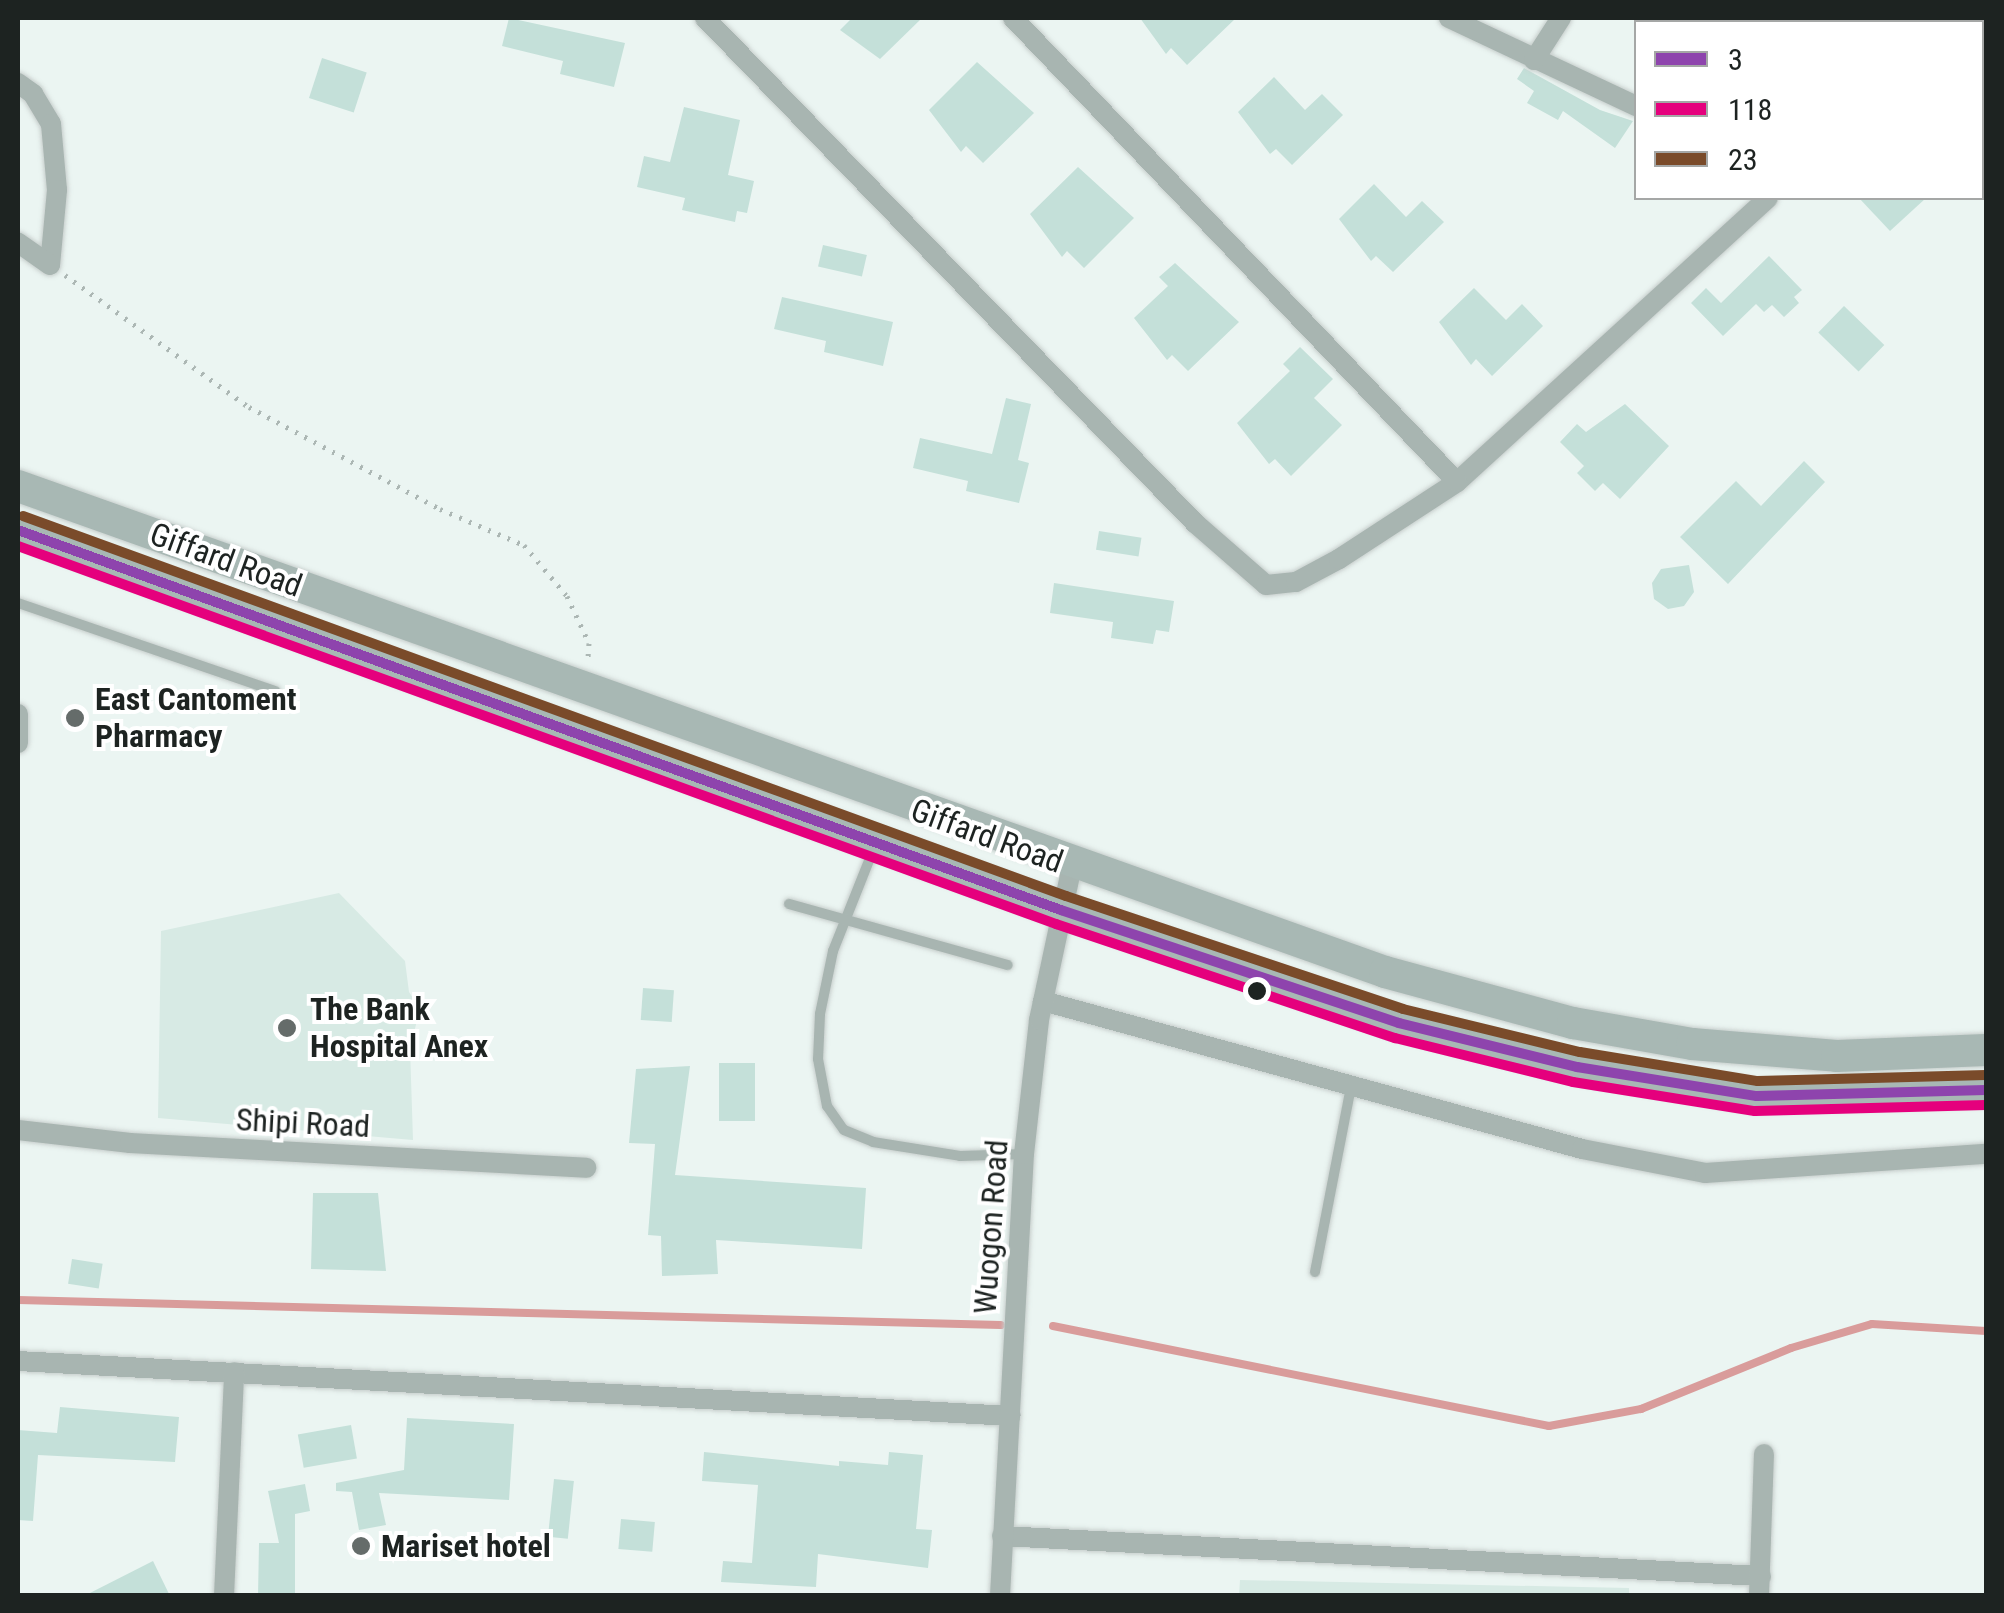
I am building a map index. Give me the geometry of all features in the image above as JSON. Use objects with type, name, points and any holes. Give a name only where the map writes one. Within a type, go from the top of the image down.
[{"type":"main road","name":"Giffard Road","points":[[18,486],[1072,866],[1385,972],[1573,1023],[1692,1044],[1837,1056],[1986,1050]]},
{"type":"main road","name":"Giffard Road","points":[[18,530],[1060,910],[1399,1023],[1577,1067],[1756,1096],[1986,1090]]},
{"type":"street","points":[[705,18],[1195,523],[1266,585],[1296,582],[1340,559],[1456,482],[1764,200]]},
{"type":"street","points":[[1013,18],[1456,482]]},
{"type":"street","points":[[1449,18],[1634,105]]},
{"type":"street","points":[[1534,60],[1560,18]]},
{"type":"street","points":[[18,84],[33,94],[51,124],[57,190],[50,265],[18,243]]},
{"type":"street","points":[[18,714],[18,743]]},
{"type":"street","name":"Wuogon Road","points":[[1000,1596],[1024,1154],[1043,1000],[1072,866]]},
{"type":"street","points":[[1043,1000],[1582,1149],[1705,1173],[1986,1154]]},
{"type":"street","name":"Shipi Road","points":[[18,1130],[130,1144],[586,1168]]},
{"type":"street","points":[[18,1361],[1010,1416]]},
{"type":"street","points":[[224,1596],[234,1372]]},
{"type":"street","points":[[1002,1536],[1760,1586],[1764,1454]]},
{"type":"lane","points":[[18,603],[274,692]]},
{"type":"lane","points":[[876,842],[846,918],[820,1014],[818,1058],[827,1106],[844,1130],[873,1142],[960,1156],[1024,1154]]},
{"type":"lane","points":[[789,904],[1008,965]]},
{"type":"lane","points":[[1315,1272],[1352,1086]]},
{"type":"path","points":[[50,265],[250,407],[440,509],[524,546],[567,596],[589,643],[586,693]]},
{"type":"shaded area","name":"The Bank Hospital Anex","points":[[339,893],[405,961],[409,992],[420,1009],[410,1048],[413,1140],[158,1118],[161,931]]},
{"type":"shaded area","points":[[1240,1580],[1629,1588],[1629,1595],[1239,1596]]},
{"type":"building","points":[[509,18],[625,43],[614,87],[560,74],[563,61],[502,46]]},
{"type":"building","points":[[852,18],[922,18],[880,59],[840,30]]},
{"type":"building","points":[[1140,18],[1236,18],[1187,65],[1171,48],[1166,54]]},
{"type":"building","points":[[322,58],[367,73],[354,112],[309,98]]},
{"type":"building","points":[[977,62],[1034,113],[983,163],[966,146],[961,152],[929,110]]},
{"type":"building","points":[[1524,68],[1600,110],[1633,121],[1615,148],[1563,111],[1558,120],[1527,103],[1534,91],[1517,79]]},
{"type":"building","points":[[1274,77],[1305,110],[1322,94],[1343,115],[1292,165],[1276,149],[1270,154],[1238,112]]},
{"type":"building","points":[[684,107],[740,120],[728,175],[754,181],[747,213],[737,211],[735,222],[682,210],[685,198],[637,187],[644,156],[670,162]]},
{"type":"building","points":[[1078,167],[1134,218],[1084,268],[1067,251],[1062,257],[1030,214]]},
{"type":"building","points":[[1374,184],[1406,217],[1422,201],[1444,222],[1393,272],[1376,256],[1371,261],[1339,219]]},
{"type":"building","points":[[1861,200],[1924,200],[1890,231]]},
{"type":"building","points":[[823,245],[867,255],[862,277],[818,266]]},
{"type":"building","points":[[1769,256],[1802,290],[1794,297],[1799,303],[1784,317],[1772,305],[1764,312],[1756,304],[1723,336],[1691,303],[1706,288],[1721,303]]},
{"type":"building","points":[[1175,263],[1239,322],[1188,371],[1172,355],[1167,360],[1134,318],[1168,286],[1159,277]]},
{"type":"building","points":[[1474,288],[1506,320],[1522,304],[1543,326],[1492,376],[1476,359],[1471,365],[1439,322]]},
{"type":"building","points":[[782,297],[893,322],[883,366],[824,352],[826,341],[774,329]]},
{"type":"building","points":[[1844,306],[1884,345],[1859,372],[1818,333]]},
{"type":"building","points":[[1300,347],[1333,379],[1314,398],[1342,425],[1291,476],[1275,459],[1269,464],[1237,423],[1290,371],[1283,364]]},
{"type":"building","points":[[1006,398],[1031,404],[1018,460],[1029,463],[1019,503],[966,491],[968,481],[913,468],[920,438],[992,454]]},
{"type":"building","points":[[1625,404],[1669,446],[1620,499],[1603,483],[1595,491],[1577,473],[1584,466],[1560,442],[1577,424],[1586,432]]},
{"type":"building","points":[[1804,461],[1825,482],[1728,584],[1680,537],[1736,481],[1761,506]]},
{"type":"building","points":[[1099,531],[1141,538],[1138,556],[1096,550]]},
{"type":"building","points":[[1689,565],[1694,592],[1684,606],[1668,609],[1654,599],[1652,583],[1661,569]]},
{"type":"building","points":[[1054,583],[1174,601],[1169,632],[1156,630],[1153,644],[1111,638],[1113,622],[1050,613]]},
{"type":"building","points":[[643,988],[674,990],[672,1022],[641,1020]]},
{"type":"building","points":[[719,1063],[755,1063],[755,1121],[719,1121]]},
{"type":"building","points":[[690,1066],[675,1175],[866,1188],[862,1249],[716,1240],[718,1274],[662,1276],[661,1236],[648,1235],[655,1144],[629,1143],[636,1069]]},
{"type":"building","points":[[313,1193],[378,1193],[386,1271],[311,1269]]},
{"type":"building","points":[[72,1259],[103,1264],[99,1289],[68,1284]]},
{"type":"building","points":[[60,1407],[179,1417],[175,1462],[38,1455],[33,1521],[18,1520],[18,1430],[57,1433]]},
{"type":"building","points":[[407,1418],[514,1424],[509,1500],[379,1493],[386,1525],[359,1530],[352,1492],[336,1491],[336,1483],[404,1470]]},
{"type":"building","points":[[351,1425],[357,1458],[304,1468],[298,1434]]},
{"type":"building","points":[[704,1452],[839,1466],[839,1461],[888,1465],[889,1452],[923,1455],[916,1529],[932,1530],[928,1568],[818,1554],[816,1587],[721,1582],[723,1561],[752,1563],[758,1485],[702,1481]]},
{"type":"building","points":[[554,1479],[574,1481],[568,1539],[548,1537]]},
{"type":"building","points":[[305,1484],[310,1511],[295,1514],[295,1596],[258,1596],[259,1543],[279,1543],[268,1491]]},
{"type":"building","points":[[621,1519],[655,1522],[652,1552],[618,1549]]},
{"type":"building","points":[[153,1561],[170,1596],[84,1596]]},
{"type":"waterway","points":[[18,1300],[1001,1325]]},
{"type":"waterway","points":[[1053,1326],[1549,1426],[1641,1409],[1791,1348],[1872,1324],[1986,1331]]},
{"type":"transit line","name":"23","points":[[23,516],[1066,896],[1403,1009],[1580,1052],[1758,1081],[1986,1075]]},
{"type":"transit line","name":"3","points":[[18,530],[1061,910],[1399,1023],[1577,1067],[1757,1096],[1986,1090]]},
{"type":"transit line","name":"118","points":[[18,546],[1056,924],[1395,1038],[1573,1082],[1755,1111],[1986,1105]]},
{"type":"place","name":"East Cantoment Pharmacy","points":[[75,718]]},
{"type":"place","name":"The Bank Hospital Anex","points":[[287,1028]]},
{"type":"place","name":"Mariset hotel","points":[[361,1546]]}]
